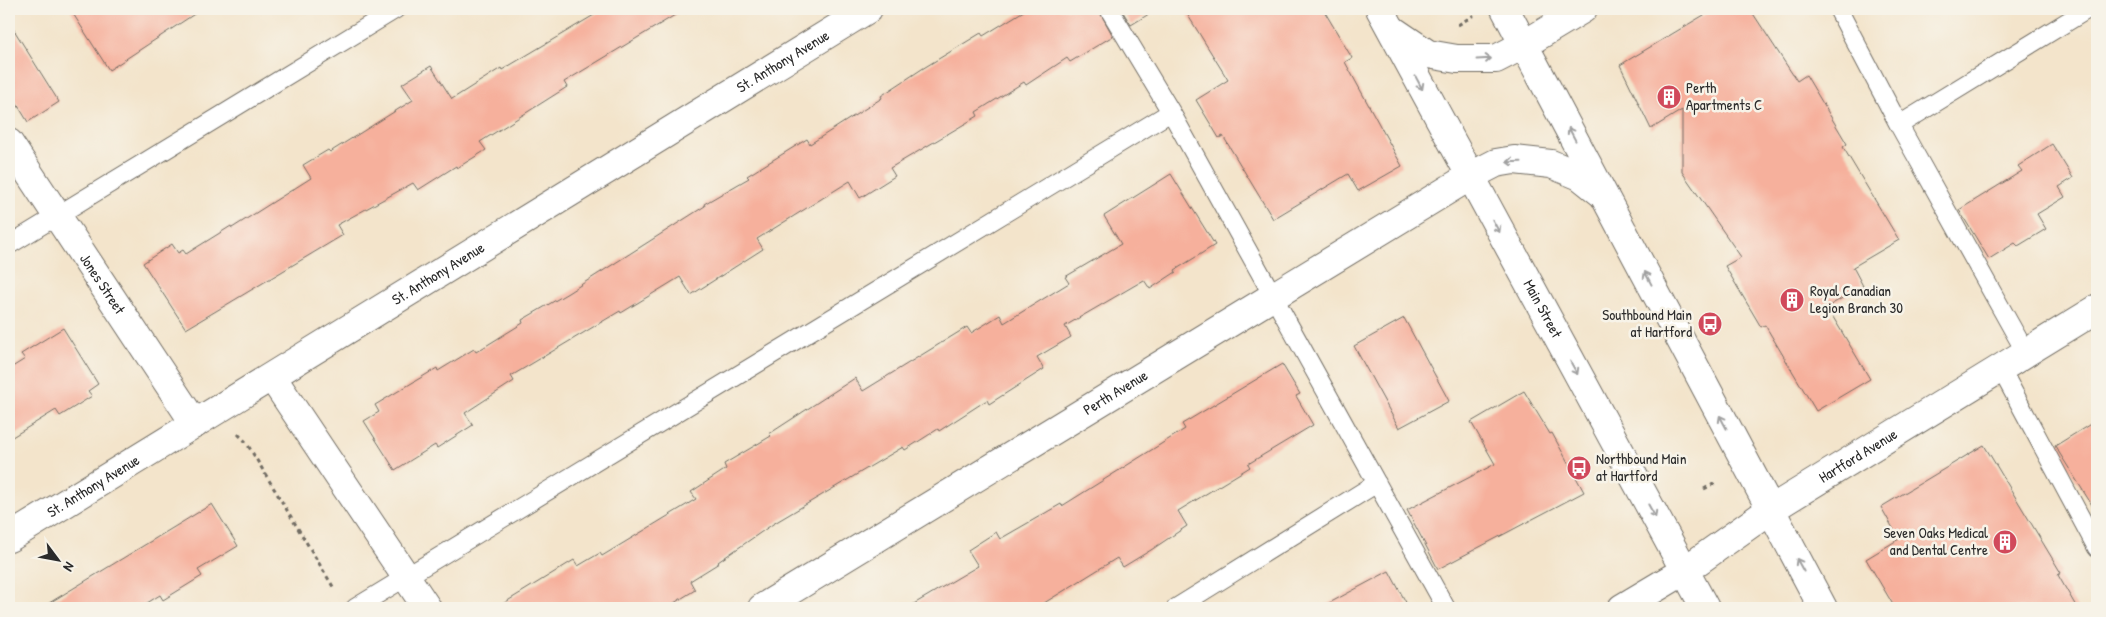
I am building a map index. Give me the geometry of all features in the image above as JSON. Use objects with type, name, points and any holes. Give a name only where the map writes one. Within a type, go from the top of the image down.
[{"type":"street","name":"St. Anthony Avenue","points":[[9,538],[868,9]]},
{"type":"street","points":[[1505,9],[1823,608]]},
{"type":"street","points":[[1385,19],[1428,54],[1457,59],[1496,59],[1583,9]]},
{"type":"street","name":"Main Street","points":[[1385,19],[1469,177],[1705,608]]},
{"type":"street","name":"Jones Street","points":[[9,143],[195,424]]},
{"type":"street","name":"Perth Avenue","points":[[762,608],[792,600],[1273,297],[1469,177],[1496,163],[1514,160],[1551,164],[1580,176],[1605,196]]},
{"type":"street","name":"Hartford Avenue","points":[[1622,608],[1684,570],[1770,510],[2097,309]]},
{"type":"street","points":[[272,377],[427,608]]},
{"type":"lane","points":[[9,245],[396,9]]},
{"type":"lane","points":[[1109,9],[1171,112],[1446,608]]},
{"type":"lane","points":[[1838,9],[1899,124],[2026,353]]},
{"type":"lane","points":[[1899,124],[2088,9]]},
{"type":"lane","points":[[355,608],[1171,112]]},
{"type":"lane","points":[[2000,368],[2097,548]]},
{"type":"lane","points":[[1176,608],[1377,483]]},
{"type":"path","points":[[1704,489],[1717,482]]},
{"type":"building","points":[[70,9],[202,9],[109,70]]},
{"type":"building","points":[[604,9],[685,9],[564,82],[567,87],[480,142],[486,150],[418,190],[413,183],[337,225],[343,235],[186,329],[143,263],[172,244],[178,253],[183,250],[186,254],[231,226],[232,228],[311,178],[303,165],[328,150],[330,152],[413,100],[402,84],[431,66],[452,99],[501,68],[502,70]]},
{"type":"building","points":[[1027,9],[1098,9],[1113,36],[1070,62],[1067,58],[1026,85],[1024,82],[976,112],[978,116],[890,168],[895,176],[860,198],[850,181],[757,239],[763,249],[691,295],[680,277],[511,376],[514,381],[465,413],[473,425],[437,448],[435,445],[395,470],[364,421],[379,412],[375,405],[437,368],[438,371],[474,349],[476,352],[523,323],[522,320],[705,206],[704,204],[749,178],[747,176],[807,139],[810,144],[882,98],[881,96],[922,69],[981,33],[983,36]]},
{"type":"building","points":[[1121,9],[1157,9],[1131,25]]},
{"type":"building","points":[[1184,9],[1323,9],[1352,58],[1345,62],[1402,166],[1358,191],[1348,174],[1273,219],[1223,136],[1219,138],[1196,100],[1228,80]]},
{"type":"building","points":[[1714,9],[1750,9],[1797,81],[1806,75],[1847,144],[1843,147],[1899,240],[1853,267],[1863,286],[1827,307],[1870,379],[1816,411],[1765,325],[1761,327],[1725,266],[1741,257],[1682,172],[1682,110],[1651,129],[1620,65]]},
{"type":"building","points":[[9,22],[59,102],[28,122],[9,91]]},
{"type":"building","points":[[2052,144],[2073,178],[2059,187],[2065,197],[2037,214],[2046,229],[2018,246],[2015,243],[1989,259],[1959,210],[2022,171],[2018,166]]},
{"type":"building","points":[[1171,174],[1215,245],[1175,270],[1176,272],[1150,289],[1144,280],[1065,326],[1071,337],[1037,357],[1044,369],[989,404],[987,400],[939,431],[938,429],[905,450],[903,447],[773,524],[719,563],[690,581],[695,590],[666,608],[496,608],[574,560],[578,566],[600,553],[602,556],[696,499],[691,492],[726,469],[724,464],[771,436],[769,434],[855,378],[863,391],[967,327],[971,333],[1000,315],[1004,323],[1069,283],[1065,277],[1121,244],[1104,216]]},
{"type":"building","points":[[1404,318],[1449,401],[1399,428],[1354,346]]},
{"type":"building","points":[[63,328],[98,384],[88,391],[92,396],[60,416],[56,410],[9,439],[9,369],[25,359],[21,354]]},
{"type":"building","points":[[1282,364],[1300,394],[1296,396],[1313,425],[1248,464],[1250,467],[1178,511],[1187,526],[1151,550],[1123,567],[1117,558],[1036,608],[907,608],[978,566],[968,550],[996,532],[1000,539],[1061,504],[1062,506],[1185,429],[1182,424]]},
{"type":"building","points":[[1524,391],[1550,434],[1552,433],[1584,492],[1438,569],[1407,510],[1495,464],[1471,422]]},
{"type":"building","points":[[2097,420],[2097,513],[2055,446]]},
{"type":"building","points":[[1984,445],[2061,573],[2058,575],[2077,608],[1895,608],[1866,559],[1899,539],[1881,507]]},
{"type":"building","points":[[212,504],[238,546],[198,570],[202,576],[163,600],[160,595],[139,608],[41,608]]},
{"type":"building","points":[[1389,571],[1409,608],[1320,608]]},
{"type":"place","name":"Perth Apartments C","points":[[1669,97]]},
{"type":"place","name":"Royal Canadian Legion Branch 30","points":[[1792,300]]},
{"type":"place","name":"Southbound Main at Hartford","points":[[1710,324]]},
{"type":"place","name":"Northbound Main at Hartford","points":[[1579,468]]},
{"type":"place","name":"Seven Oaks Medical and Dental Centre","points":[[2005,542]]}]
